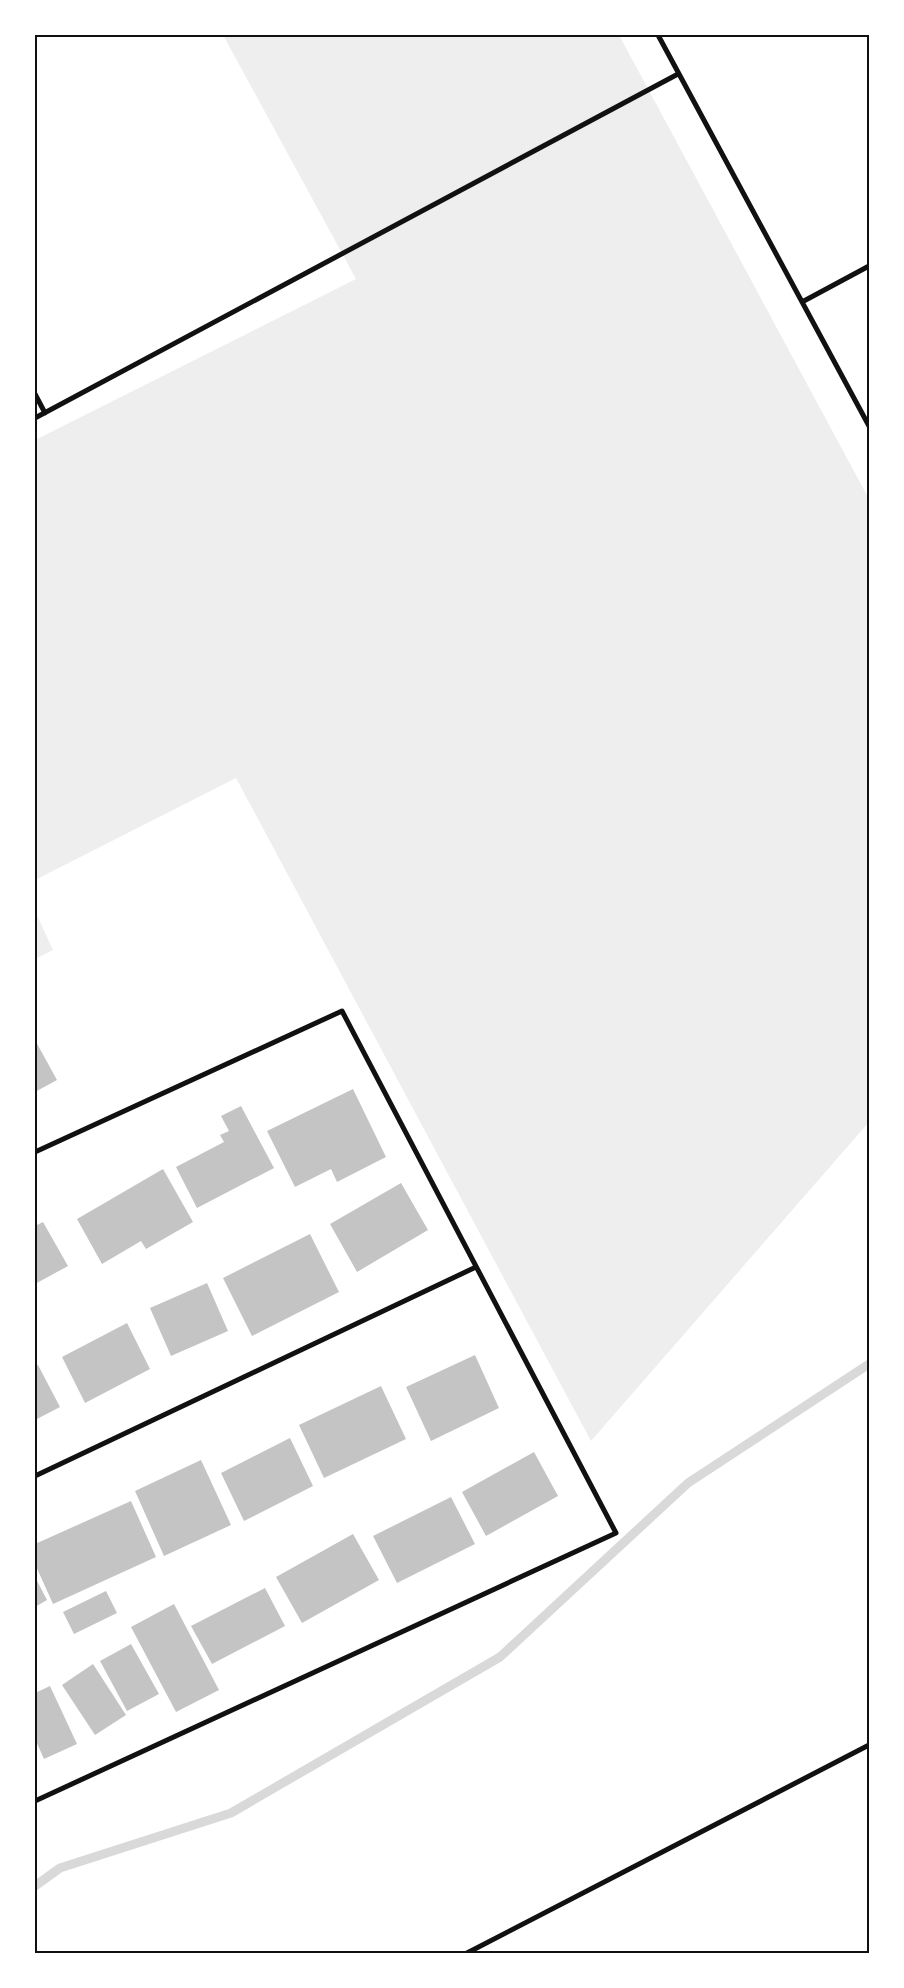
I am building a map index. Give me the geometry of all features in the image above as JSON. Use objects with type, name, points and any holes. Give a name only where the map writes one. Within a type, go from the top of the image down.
[{"type":"street","points":[[660,36],[678,74],[869,426]]},
{"type":"street","points":[[35,418],[678,74]]},
{"type":"street","points":[[802,302],[869,266]]},
{"type":"street","points":[[35,394],[45,412]]},
{"type":"street","points":[[35,1152],[342,1011],[616,1533],[35,1801]]},
{"type":"street","points":[[35,1476],[476,1267]]},
{"type":"street","points":[[467,1953],[869,1745]]},
{"type":"shaded area","points":[[223,35],[619,35],[869,499],[869,1122],[591,1441],[236,778],[35,880],[35,440],[356,279]]},
{"type":"shaded area","points":[[35,911],[53,950],[35,959]]},
{"type":"building","points":[[35,1040],[57,1080],[35,1092]]},
{"type":"building","points":[[353,1089],[386,1157],[337,1182],[331,1169],[295,1187],[267,1131]]},
{"type":"building","points":[[241,1106],[274,1168],[197,1208],[176,1167],[224,1142],[220,1135],[229,1131],[221,1116]]},
{"type":"building","points":[[163,1169],[193,1222],[146,1249],[141,1241],[102,1264],[77,1219]]},
{"type":"building","points":[[401,1183],[428,1230],[357,1272],[330,1224]]},
{"type":"building","points":[[43,1222],[68,1266],[35,1284],[35,1226]]},
{"type":"building","points":[[310,1234],[339,1292],[252,1336],[223,1278]]},
{"type":"building","points":[[207,1283],[228,1331],[171,1356],[150,1308]]},
{"type":"building","points":[[127,1323],[150,1369],[85,1403],[62,1357]]},
{"type":"building","points":[[475,1355],[499,1408],[431,1441],[406,1387]]},
{"type":"building","points":[[38,1365],[60,1407],[35,1420],[35,1366]]},
{"type":"building","points":[[381,1386],[406,1439],[324,1478],[299,1425]]},
{"type":"building","points":[[290,1438],[313,1486],[244,1521],[221,1473]]},
{"type":"building","points":[[534,1452],[558,1496],[486,1536],[462,1492]]},
{"type":"building","points":[[201,1460],[231,1525],[164,1556],[135,1491]]},
{"type":"building","points":[[451,1497],[475,1544],[397,1583],[373,1536]]},
{"type":"building","points":[[131,1501],[156,1557],[53,1604],[35,1564],[35,1544]]},
{"type":"building","points":[[353,1534],[379,1580],[302,1623],[276,1577]]},
{"type":"building","points":[[35,1577],[47,1600],[35,1607]]},
{"type":"building","points":[[265,1588],[285,1626],[212,1664],[191,1626]]},
{"type":"building","points":[[106,1591],[117,1613],[74,1634],[63,1612]]},
{"type":"building","points":[[174,1604],[219,1690],[176,1712],[131,1627]]},
{"type":"building","points":[[131,1644],[159,1694],[127,1711],[100,1661]]},
{"type":"building","points":[[93,1664],[126,1715],[95,1735],[62,1685]]},
{"type":"building","points":[[50,1686],[77,1744],[44,1759],[35,1739],[35,1693]]},
{"type":"waterway","points":[[35,1886],[60,1868],[231,1813],[500,1657],[688,1483],[869,1364]]}]
